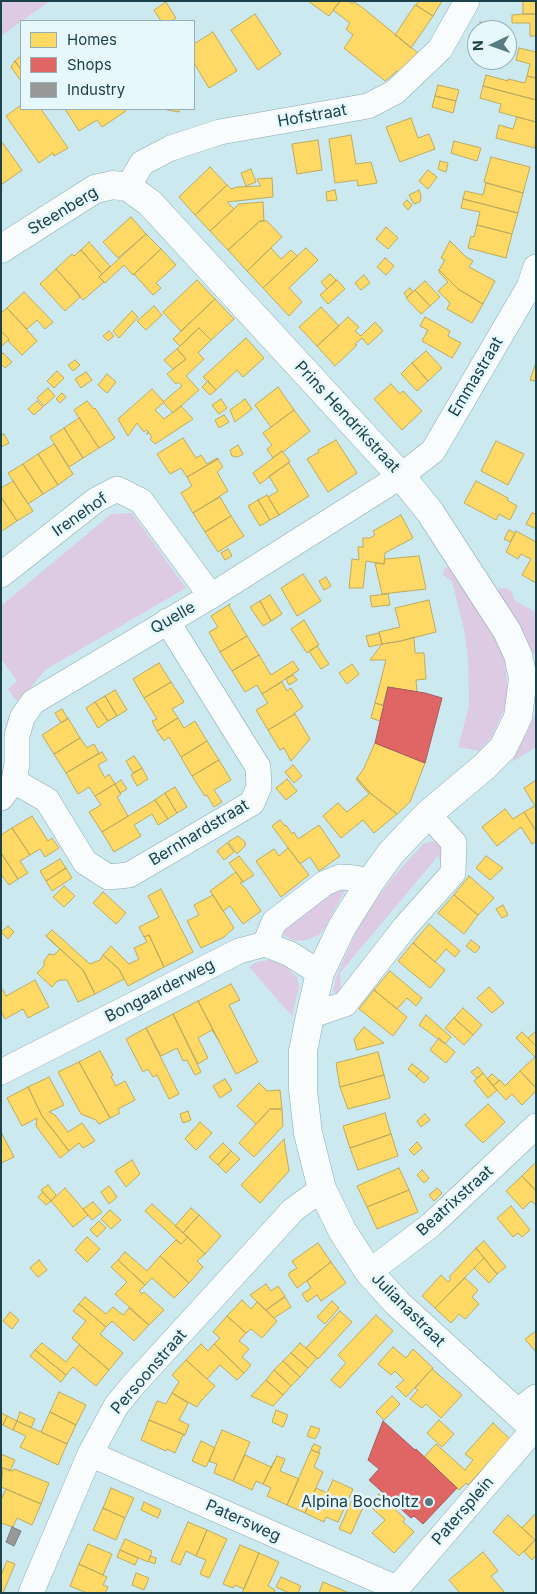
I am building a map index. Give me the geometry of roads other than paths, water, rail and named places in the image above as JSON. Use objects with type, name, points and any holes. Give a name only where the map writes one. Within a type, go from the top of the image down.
[{"type":"street","name":"Hofstraat","points":[[128,187],[142,163],[171,148],[220,132],[368,106],[395,92],[440,49],[467,1]]},
{"type":"street","name":"Steenberg","points":[[1,249],[95,190],[114,186],[128,187]]},
{"type":"street","name":"Prins Hendrikstraat","points":[[128,187],[150,203],[401,476],[430,512],[507,631],[529,679]]},
{"type":"street","name":"Emmastraat","points":[[401,476],[433,451],[534,281]]},
{"type":"street","name":"Quelle","points":[[8,790],[17,764],[17,736],[22,718],[33,702],[166,621],[211,596],[401,476]]},
{"type":"street","name":"Irenehof","points":[[1,575],[96,500],[117,490],[141,501],[211,596]]},
{"type":"street","name":"Bernhardstraat","points":[[8,790],[47,800],[85,862],[108,877],[129,875],[252,803],[259,786],[258,767],[166,621]]},
{"type":"street","name":"Julianastraat","points":[[529,679],[518,717],[503,748],[484,767],[428,814],[391,853],[342,927],[320,973],[303,1051],[303,1090],[308,1133],[322,1189],[343,1232],[369,1272],[397,1303],[531,1417]]},
{"type":"street","points":[[310,1016],[345,1004],[405,927],[453,873],[454,843],[428,814]]},
{"type":"street","points":[[320,973],[290,954],[265,944],[274,922],[325,883],[340,877],[356,878],[370,882]]},
{"type":"street","name":"Bongaarderweg","points":[[1,1072],[239,951],[265,944]]},
{"type":"street","name":"Beatrixstraat","points":[[369,1272],[431,1226],[536,1126]]},
{"type":"street","name":"Persoonstraat","points":[[31,1593],[90,1454],[116,1406],[293,1210],[322,1189]]},
{"type":"street","name":"Patersplein","points":[[394,1590],[531,1417]]},
{"type":"street","name":"Patersweg","points":[[90,1454],[394,1590]]},
{"type":"place","name":"Alpina Bocholtz","points":[[429,1502]]}]
